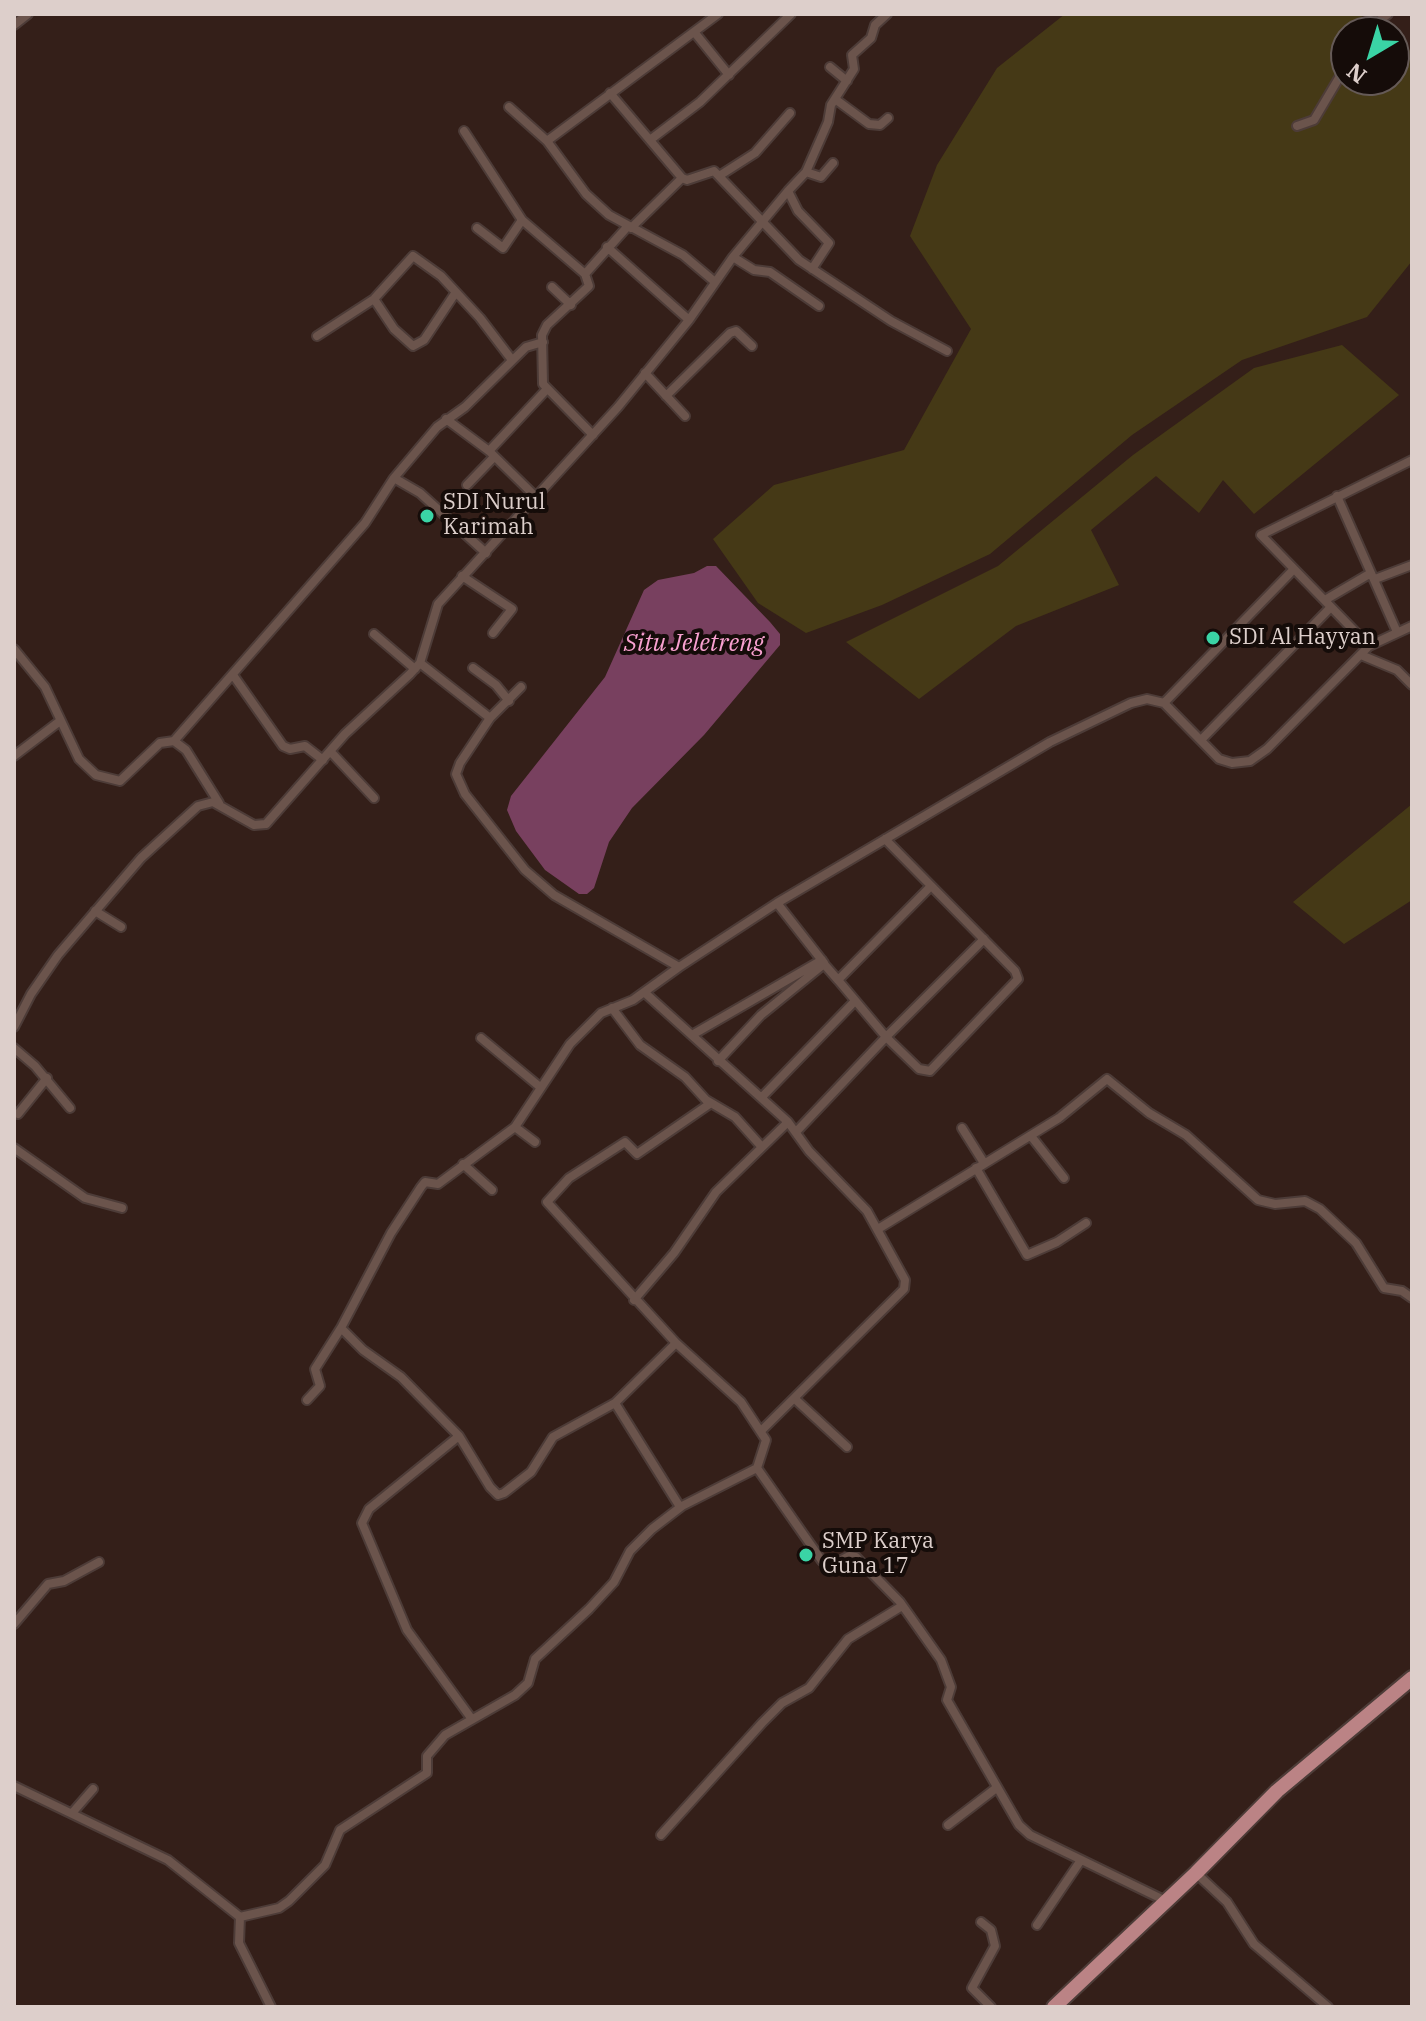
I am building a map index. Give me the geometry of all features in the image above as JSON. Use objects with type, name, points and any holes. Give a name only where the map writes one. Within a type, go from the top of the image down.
[{"type":"main road","points":[[1054,2007],[1167,1902],[1277,1791],[1412,1678]]},
{"type":"street","points":[[14,25],[28,14]]},
{"type":"street","points":[[547,141],[695,33],[707,18],[718,14]]},
{"type":"street","points":[[650,140],[729,75],[791,14]]},
{"type":"street","points":[[14,1027],[31,994],[95,911],[141,858],[198,806],[208,802],[219,804],[254,825],[266,824],[330,751],[418,666],[433,614],[462,576],[593,435],[689,320],[733,257],[806,172],[835,99],[854,69],[852,55],[871,38],[875,25],[887,14]]},
{"type":"street","points":[[695,33],[729,75]]},
{"type":"street","points":[[830,67],[847,81]]},
{"type":"street","points":[[610,93],[682,178],[690,179],[710,170],[763,221],[789,253],[891,321],[947,351]]},
{"type":"street","points":[[1297,126],[1314,120],[1330,93]]},
{"type":"street","points":[[835,99],[869,124],[880,125],[888,118]]},
{"type":"street","points":[[509,107],[547,141],[586,194],[630,227],[683,255],[715,282]]},
{"type":"street","points":[[719,176],[755,153],[790,113]]},
{"type":"street","points":[[464,131],[522,220],[585,274],[589,286],[544,328],[543,384],[593,435]]},
{"type":"street","points":[[806,172],[821,177],[833,163]]},
{"type":"street","points":[[585,274],[607,247],[682,178]]},
{"type":"street","points":[[788,191],[798,211],[829,243],[812,269]]},
{"type":"street","points":[[477,228],[503,248],[522,220]]},
{"type":"street","points":[[607,247],[689,320]]},
{"type":"street","points":[[317,336],[374,299],[413,256],[441,276],[512,360]]},
{"type":"street","points":[[733,257],[754,270],[770,272],[819,306]]},
{"type":"street","points":[[552,287],[571,305]]},
{"type":"street","points":[[374,299],[394,329],[413,346],[424,340],[456,292]]},
{"type":"street","points":[[666,396],[730,333],[736,331],[752,346]]},
{"type":"street","points":[[14,649],[45,687],[79,759],[96,775],[120,781],[160,743],[174,741],[365,523],[394,478],[446,419],[465,407],[526,347],[543,342]]},
{"type":"street","points":[[645,373],[685,416]]},
{"type":"street","points":[[467,485],[547,389]]},
{"type":"street","points":[[446,419],[492,454],[536,497]]},
{"type":"street","points":[[1369,646],[1261,535],[1412,460]]},
{"type":"street","points":[[394,478],[420,493],[486,553]]},
{"type":"street","points":[[1337,496],[1397,632]]},
{"type":"street","points":[[1202,739],[1328,604],[1373,576],[1412,565]]},
{"type":"street","points":[[1164,703],[1294,569]]},
{"type":"street","points":[[462,576],[512,609],[493,633]]},
{"type":"street","points":[[307,1400],[320,1386],[315,1369],[341,1328],[385,1244],[421,1187],[425,1182],[438,1184],[515,1127],[586,1025],[644,992],[777,903],[1103,714],[1143,700],[1164,703],[1225,762],[1250,761],[1267,749],[1369,646],[1412,626]]},
{"type":"street","points":[[374,634],[490,718]]},
{"type":"street","points":[[1361,655],[1397,670],[1412,685]]},
{"type":"street","points":[[473,668],[496,685],[509,701]]},
{"type":"street","points":[[233,675],[283,746],[290,749],[305,746],[323,760]]},
{"type":"street","points":[[521,687],[490,718],[460,763],[456,774],[465,794],[525,870],[554,895],[679,967]]},
{"type":"street","points":[[14,756],[60,721]]},
{"type":"street","points":[[174,741],[186,750],[219,804]]},
{"type":"street","points":[[330,751],[374,798]]},
{"type":"street","points":[[777,903],[854,1002],[886,1037],[919,1069],[925,1072],[935,1067],[1016,984],[1015,971],[885,839]]},
{"type":"street","points":[[838,980],[931,886]]},
{"type":"street","points":[[95,911],[121,927]]},
{"type":"street","points":[[796,1132],[984,939]]},
{"type":"street","points":[[692,1035],[823,962]]},
{"type":"street","points":[[718,1061],[761,1015],[823,962]]},
{"type":"street","points":[[644,992],[788,1122],[809,1151],[867,1211],[904,1277],[904,1289],[826,1363],[795,1399],[761,1431]]},
{"type":"street","points":[[762,1097],[854,1002]]},
{"type":"street","points":[[612,1008],[640,1045],[685,1077],[711,1103],[735,1117],[761,1146]]},
{"type":"street","points":[[481,1038],[540,1087]]},
{"type":"street","points":[[14,1048],[47,1078],[70,1108]]},
{"type":"street","points":[[18,1114],[47,1078]]},
{"type":"street","points":[[878,1229],[1059,1118],[1103,1080],[1110,1079],[1149,1113],[1186,1135],[1258,1200],[1275,1204],[1305,1201],[1320,1209],[1356,1243],[1384,1288],[1402,1291],[1412,1298]]},
{"type":"street","points":[[240,1917],[269,1911],[289,1901],[325,1865],[340,1830],[427,1773],[427,1756],[445,1735],[515,1695],[528,1683],[535,1659],[576,1624],[614,1582],[623,1560],[640,1540],[680,1507],[757,1468],[767,1445],[761,1431],[729,1389],[676,1343],[634,1300],[547,1202],[569,1178],[625,1142],[637,1154],[711,1103]]},
{"type":"street","points":[[634,1300],[667,1262],[716,1192],[788,1122]]},
{"type":"street","points":[[515,1127],[535,1142]]},
{"type":"street","points":[[962,1128],[1027,1255],[1057,1242],[1086,1223]]},
{"type":"street","points":[[1031,1136],[1064,1178]]},
{"type":"street","points":[[14,1148],[85,1198],[122,1208]]},
{"type":"street","points":[[463,1164],[492,1190]]},
{"type":"street","points":[[341,1328],[408,1383],[459,1436],[498,1495],[531,1472],[553,1437],[615,1403],[676,1343]]},
{"type":"street","points":[[795,1399],[847,1447]]},
{"type":"street","points":[[615,1403],[680,1507]]},
{"type":"street","points":[[459,1436],[369,1509],[362,1523],[407,1630],[471,1718]]},
{"type":"street","points":[[757,1468],[822,1561],[835,1564],[849,1556],[856,1557],[902,1606],[941,1660],[951,1687],[947,1700],[995,1789],[1025,1831],[1167,1902]]},
{"type":"street","points":[[14,1624],[48,1584],[64,1581],[99,1562]]},
{"type":"street","points":[[661,1835],[770,1715],[809,1688],[848,1639],[902,1606]]},
{"type":"street","points":[[14,1786],[168,1860],[240,1917]]},
{"type":"street","points":[[73,1812],[93,1789]]},
{"type":"street","points":[[948,1825],[995,1789]]},
{"type":"street","points":[[1037,1925],[1081,1860]]},
{"type":"street","points":[[1196,1873],[1227,1902],[1254,1944],[1328,2007]]},
{"type":"street","points":[[240,1917],[239,1943],[271,2007]]},
{"type":"street","points":[[981,1922],[991,1930],[995,1946],[972,1988],[991,2007]]},
{"type":"shaded area","points":[[1065,14],[1359,14],[1361,16],[1330,16],[1330,96],[1410,96],[1412,51],[1412,261],[1367,317],[1242,360],[1132,435],[990,554],[882,605],[806,633],[758,603],[713,539],[774,485],[904,450],[971,329],[910,236],[937,165],[997,68]]},
{"type":"shaded area","points":[[1342,345],[1399,395],[1254,514],[1223,480],[1199,513],[1156,476],[1091,530],[1119,585],[1016,626],[919,699],[846,642],[998,566],[1133,455],[1254,368]]},
{"type":"shaded area","points":[[1412,804],[1412,900],[1344,944],[1293,902]]},
{"type":"water","name":"Situ Jeletreng","points":[[707,566],[716,566],[770,622],[780,634],[780,645],[704,735],[632,808],[609,842],[594,888],[587,894],[579,894],[545,870],[516,831],[507,810],[511,796],[605,677],[644,590],[658,580],[694,573]]},
{"type":"place","name":"SDI Nurul Karimah","points":[[427,516]]},
{"type":"place","name":"SDI Al Hayyan","points":[[1213,638]]},
{"type":"place","name":"SMP Karya Guna 17","points":[[806,1555]]}]
